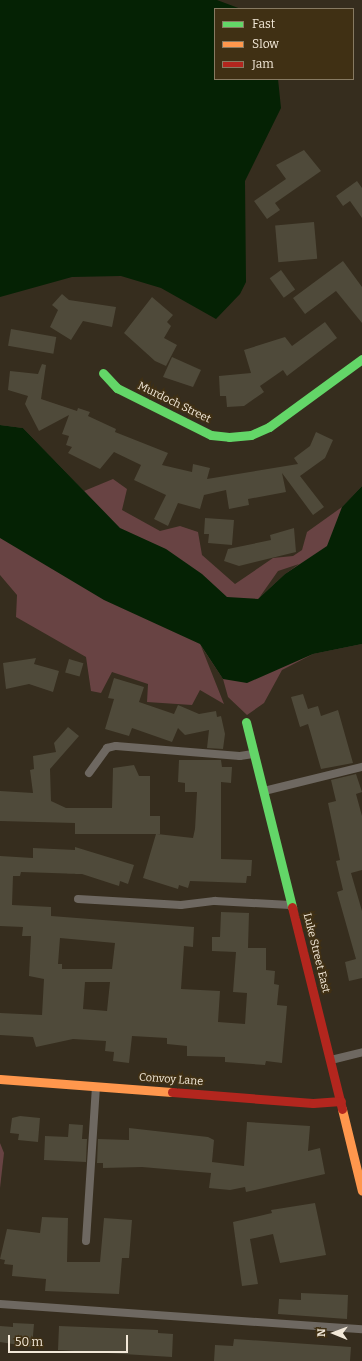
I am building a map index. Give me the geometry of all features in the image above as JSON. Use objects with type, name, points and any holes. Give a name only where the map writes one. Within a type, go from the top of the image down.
[{"type":"street","name":"Murdoch Street","points":[[103,373],[117,388],[211,435],[229,437],[251,435],[269,427],[362,359]]},
{"type":"street","name":"Luke Street East","points":[[246,722],[331,1060],[362,1191]]},
{"type":"street","name":"Convoy Lane","points":[[0,1079],[313,1103],[341,1101]]},
{"type":"lane","points":[[89,773],[107,748],[116,746],[240,756],[254,754]]},
{"type":"lane","points":[[264,791],[362,767]]},
{"type":"lane","points":[[78,899],[181,905],[215,900],[292,905]]},
{"type":"lane","points":[[331,1060],[362,1052]]},
{"type":"lane","points":[[86,1241],[96,1086]]},
{"type":"lane","points":[[0,1304],[362,1329]]},
{"type":"shaded area","points":[[0,0],[217,0],[238,8],[214,8],[214,80],[278,80],[281,108],[245,181],[246,282],[240,294],[216,319],[161,288],[121,276],[72,277],[0,297]]},
{"type":"shaded area","points":[[0,425],[23,428],[84,491],[113,479],[127,489],[122,510],[160,531],[180,526],[198,532],[202,555],[235,584],[273,558],[293,556],[302,550],[307,532],[342,507],[362,486],[362,644],[313,654],[282,670],[264,703],[247,715],[228,697],[223,679],[201,646],[224,704],[200,690],[192,705],[147,702],[148,684],[112,672],[101,693],[91,691],[86,657],[16,617],[17,595],[0,575]],"holes":[[[299,564],[285,574],[259,598],[278,571]]]},
{"type":"shaded area","points":[[0,425],[23,428],[120,528],[166,549],[202,574],[227,597],[258,599],[285,574],[327,546],[342,507],[362,486],[362,644],[313,654],[247,683],[223,679],[200,644],[104,600],[0,538]]},
{"type":"shaded area","points":[[0,1143],[4,1153],[0,1188]]},
{"type":"building","points":[[304,150],[321,171],[275,203],[280,210],[267,219],[254,201],[286,179],[276,165]]},
{"type":"building","points":[[357,181],[362,188],[362,218],[350,201],[343,206],[336,196]]},
{"type":"building","points":[[314,222],[317,259],[278,262],[275,225]]},
{"type":"building","points":[[343,261],[362,287],[362,323],[336,291],[305,314],[293,298]]},
{"type":"building","points":[[281,270],[295,289],[284,298],[270,278]]},
{"type":"building","points":[[62,294],[69,300],[116,307],[112,327],[83,321],[71,340],[50,327],[58,310],[52,305]]},
{"type":"building","points":[[152,297],[173,315],[167,322],[171,326],[164,338],[177,345],[166,366],[155,361],[124,333]]},
{"type":"building","points":[[325,322],[337,338],[287,376],[283,370],[260,386],[264,392],[244,406],[227,407],[226,396],[220,396],[219,376],[251,373],[244,350],[285,337],[292,346]]},
{"type":"building","points":[[11,329],[56,337],[53,354],[8,346]]},
{"type":"building","points":[[172,357],[201,370],[193,387],[163,377]]},
{"type":"building","points":[[42,364],[46,365],[41,399],[77,411],[78,408],[90,412],[88,416],[116,429],[115,432],[168,453],[162,465],[192,472],[193,464],[210,468],[207,479],[298,464],[294,458],[310,446],[316,432],[333,440],[325,458],[300,476],[324,507],[313,515],[282,473],[286,492],[248,499],[249,505],[229,509],[226,490],[204,495],[200,509],[178,503],[168,526],[154,519],[166,495],[134,480],[141,465],[114,452],[100,469],[68,453],[72,447],[66,445],[69,436],[62,434],[69,415],[39,431],[25,404],[28,396],[8,390],[10,371],[38,374]]},
{"type":"building","points":[[205,518],[234,520],[232,545],[208,543],[209,534],[204,534]]},
{"type":"building","points":[[294,528],[296,552],[239,566],[224,561],[228,549],[271,540],[270,535]]},
{"type":"building","points":[[36,658],[34,664],[59,671],[53,692],[29,684],[6,689],[3,663]]},
{"type":"building","points":[[69,659],[83,663],[80,677],[65,672]]},
{"type":"building","points":[[114,678],[144,687],[139,702],[174,714],[178,705],[199,714],[216,711],[217,717],[221,716],[225,734],[223,749],[207,748],[209,730],[185,735],[178,728],[172,742],[132,728],[129,736],[105,729],[114,699],[108,698]]},
{"type":"building","points":[[303,694],[308,709],[318,706],[321,716],[338,710],[353,763],[321,769],[308,724],[300,727],[291,697]]},
{"type":"building","points":[[68,727],[79,736],[50,769],[51,801],[66,808],[112,808],[113,768],[134,765],[139,776],[150,776],[150,816],[160,816],[160,834],[157,834],[193,838],[195,829],[197,792],[185,792],[185,783],[178,782],[179,760],[221,760],[222,767],[232,767],[231,783],[221,782],[221,859],[252,860],[251,876],[247,876],[246,883],[190,881],[188,888],[179,885],[178,889],[143,878],[156,834],[75,834],[75,823],[0,821],[0,791],[33,793],[30,770],[34,769],[33,756],[56,752],[54,743]]},
{"type":"building","points":[[356,774],[362,792],[356,794],[362,816],[362,870],[351,873],[362,911],[362,978],[349,981],[345,962],[356,959],[337,892],[343,890],[336,861],[340,860],[328,803],[336,801],[331,780]]},
{"type":"building","points":[[75,847],[134,865],[128,884],[120,881],[119,886],[82,874],[21,872],[20,876],[13,876],[12,905],[51,907],[51,916],[194,927],[193,947],[184,946],[181,989],[220,991],[218,1022],[245,1024],[247,993],[233,992],[236,952],[212,951],[212,937],[220,937],[221,912],[249,913],[248,948],[266,948],[266,970],[275,971],[274,984],[279,985],[277,1005],[287,1006],[282,1063],[266,1061],[265,1065],[225,1062],[225,1057],[187,1056],[187,1046],[167,1044],[167,1038],[132,1036],[129,1063],[113,1061],[114,1052],[105,1051],[106,1041],[73,1039],[36,1047],[33,1037],[0,1035],[0,1013],[42,1015],[44,979],[29,976],[31,936],[22,936],[23,927],[0,926],[0,856],[33,858],[33,848],[75,850]],"holes":[[[60,938],[115,943],[112,969],[62,969],[62,964],[58,964]],[[85,982],[110,982],[107,1011],[83,1009]]]},
{"type":"building","points":[[20,1116],[40,1118],[38,1142],[18,1140],[19,1134],[10,1133],[12,1118]]},
{"type":"building","points":[[247,1122],[310,1126],[308,1151],[320,1148],[325,1174],[246,1192],[245,1187],[230,1190],[209,1188],[211,1173],[142,1167],[103,1168],[103,1163],[97,1163],[98,1139],[129,1140],[129,1128],[208,1137],[214,1140],[212,1162],[244,1166]]},
{"type":"building","points":[[69,1124],[83,1125],[82,1139],[87,1139],[86,1162],[44,1160],[45,1136],[68,1137]]},
{"type":"building","points":[[315,1203],[326,1255],[280,1263],[273,1234],[250,1239],[258,1284],[242,1286],[233,1222],[272,1213],[271,1210]]},
{"type":"building","points":[[42,1217],[68,1218],[67,1262],[100,1262],[104,1218],[132,1220],[129,1258],[122,1258],[119,1294],[45,1291],[46,1279],[12,1276],[13,1265],[4,1264],[5,1260],[0,1259],[7,1229],[40,1233]]},
{"type":"building","points":[[301,1293],[348,1295],[347,1319],[278,1314],[279,1299],[301,1300]]},
{"type":"building","points":[[13,1323],[34,1324],[32,1347],[0,1342],[0,1326],[13,1327]]},
{"type":"building","points":[[59,1326],[158,1330],[158,1333],[173,1334],[172,1357],[58,1350]]},
{"type":"building","points":[[234,1339],[351,1347],[350,1361],[214,1361],[215,1345],[233,1346]]},
{"type":"traffic: fast","points":[[103,373],[117,388],[211,435],[229,437],[251,435],[269,427],[362,359]]},
{"type":"traffic: fast","points":[[246,722],[292,907]]},
{"type":"traffic: slow","points":[[0,1079],[172,1092]]},
{"type":"traffic: slow","points":[[342,1109],[362,1191]]},
{"type":"traffic: jam","points":[[292,907],[342,1109]]},
{"type":"traffic: jam","points":[[172,1092],[313,1103],[341,1101]]}]
